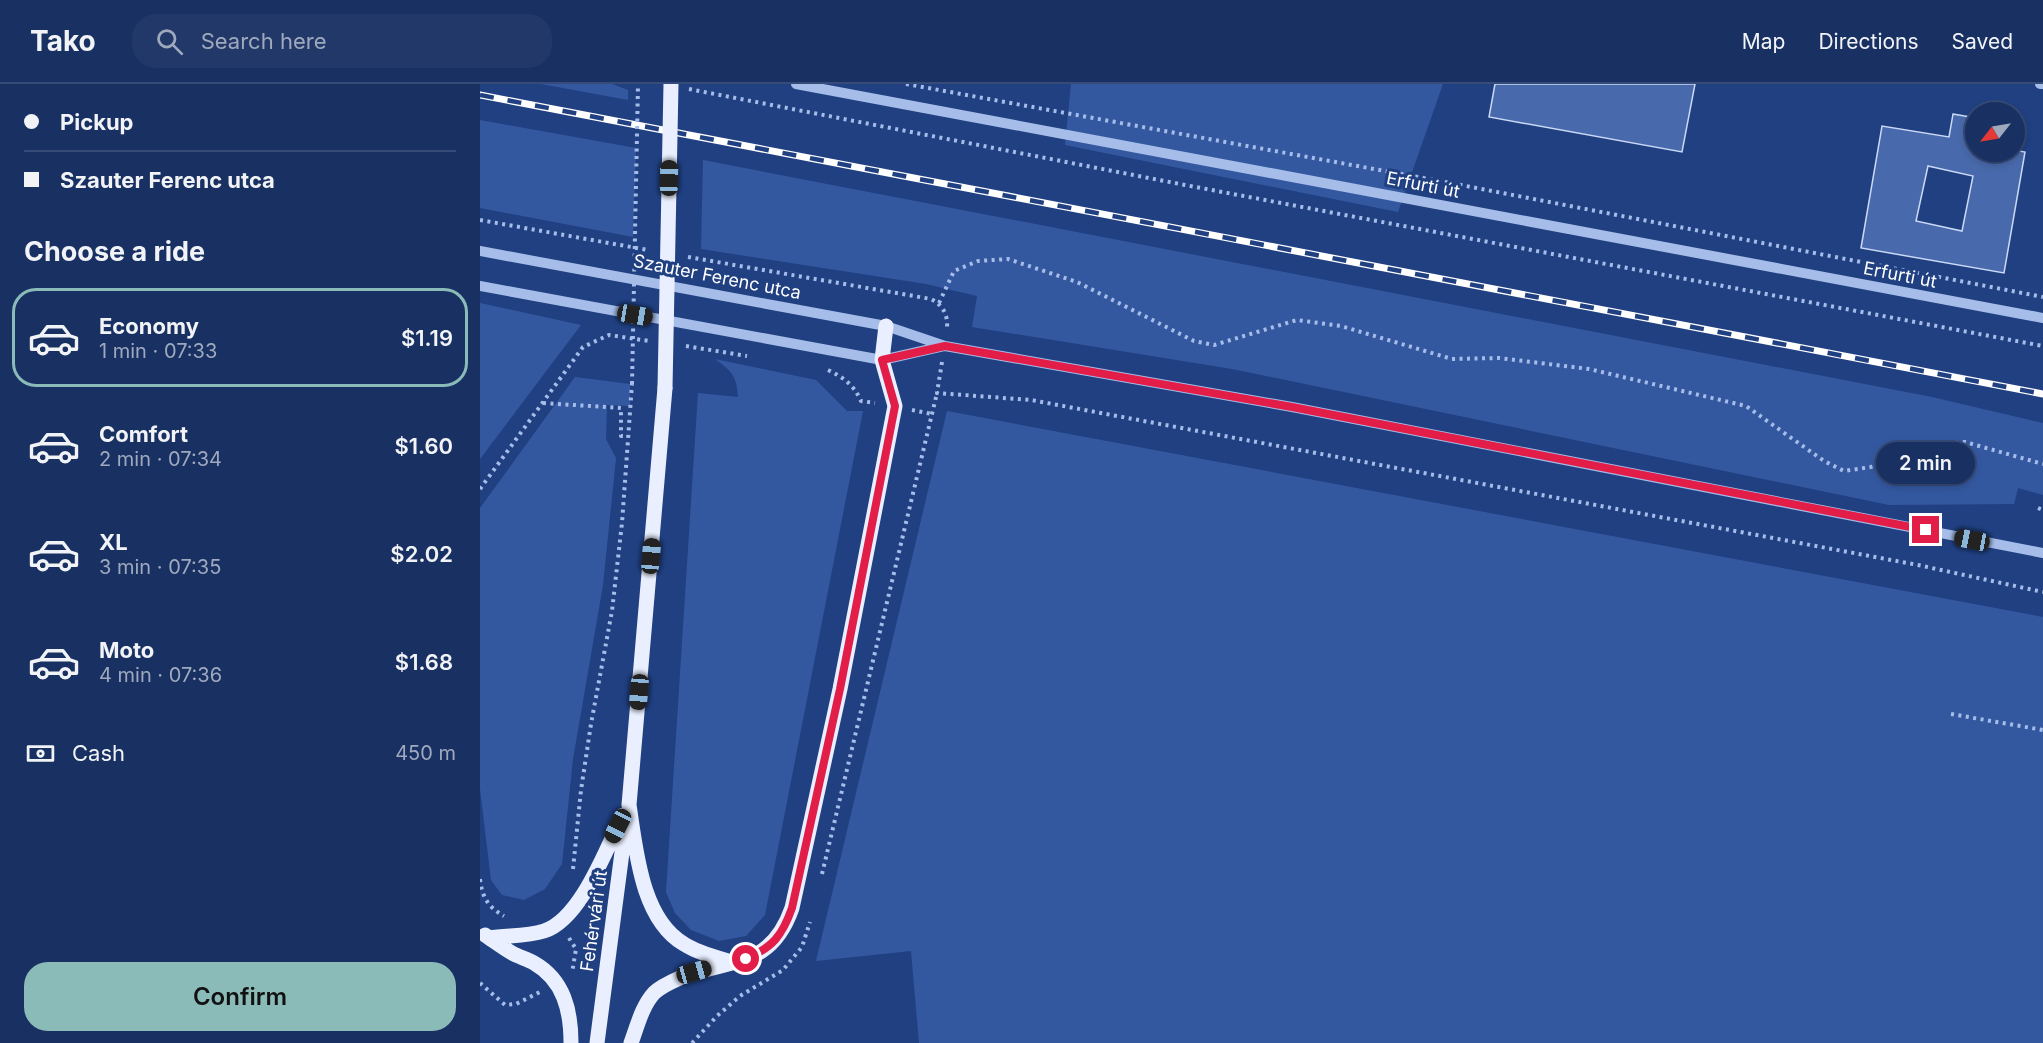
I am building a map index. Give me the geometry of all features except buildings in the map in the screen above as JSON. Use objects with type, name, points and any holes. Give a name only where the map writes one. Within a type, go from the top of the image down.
[{"type":"main road","points":[[671,84],[665,388],[629,805],[642,877],[658,919],[682,944],[701,953],[732,962]]},
{"type":"main road","points":[[631,1043],[643,1011],[654,993],[672,981],[762,952],[775,941],[785,927],[792,908],[840,689],[895,406],[882,360],[886,326]]},
{"type":"main road","points":[[484,935],[526,935],[544,931],[560,923],[574,908],[586,888],[629,805]]},
{"type":"main road","name":"Fehérvári út","points":[[597,1043],[629,805]]},
{"type":"main road","points":[[484,935],[512,953],[534,962],[548,972],[558,984],[566,1002],[571,1024],[571,1043]]},
{"type":"street","name":"Erfurti út","points":[[796,84],[2043,318]]},
{"type":"street","name":"Szauter Ferenc utca","points":[[480,251],[886,326],[945,346],[1292,407],[2043,553]]},
{"type":"street","name":"Szauter Ferenc utca","points":[[480,286],[882,360],[945,346]]},
{"type":"path","points":[[573,874],[581,790],[612,611],[622,523],[632,384],[638,84]]},
{"type":"path","points":[[906,84],[1440,181],[2043,297]]},
{"type":"path","points":[[687,88],[1185,185],[2043,346]]},
{"type":"path","points":[[480,220],[653,251]]},
{"type":"path","points":[[688,257],[931,299],[939,303],[946,313],[948,324],[937,393],[1031,400],[1906,563],[2043,592]]},
{"type":"path","points":[[939,303],[954,271],[978,261],[1008,258],[1077,282],[1194,341],[1214,345],[1298,321],[1308,322],[1341,326],[1452,359],[1499,358],[1588,369],[1746,406],[1824,461],[1844,471],[1871,467],[1928,445],[1965,442],[2043,464]]},
{"type":"path","points":[[543,403],[621,408],[621,436],[627,436]]},
{"type":"path","points":[[1951,714],[2043,730]]},
{"type":"path","points":[[480,879],[482,893],[488,905],[509,917]]},
{"type":"path","points":[[480,983],[505,1005],[516,1004]]},
{"type":"shaded area","points":[[541,84],[612,84],[628,90],[628,100]]},
{"type":"shaded area","points":[[1071,84],[1443,84],[1398,212],[1065,145]]},
{"type":"shaded area","points":[[480,120],[636,148],[633,237],[480,208]]},
{"type":"shaded area","points":[[703,160],[1932,397],[2043,423],[2043,495],[2018,488],[2014,504],[1889,505],[1232,369],[972,327],[977,296],[926,284],[701,249]]},
{"type":"shaded area","points":[[480,303],[581,325],[480,459]]},
{"type":"shaded area","points":[[715,359],[816,380],[847,411],[863,411],[765,915],[746,936],[719,941],[691,930],[675,913],[666,892],[698,393],[738,397],[732,375]]},
{"type":"shaded area","points":[[575,377],[630,384],[630,406],[607,405],[606,439],[616,458],[603,585],[573,759],[562,864],[545,889],[524,900],[502,895],[491,880],[480,789],[480,508]]},
{"type":"shaded area","points":[[947,411],[2043,617],[2043,1043],[919,1043],[911,951],[816,961]]},
{"type":"railway","points":[[480,95],[2043,394]]},
{"type":"route","points":[[746,959],[762,952],[775,941],[785,927],[792,908],[840,689],[895,406],[882,360],[945,346],[1292,407],[1926,530]]}]
